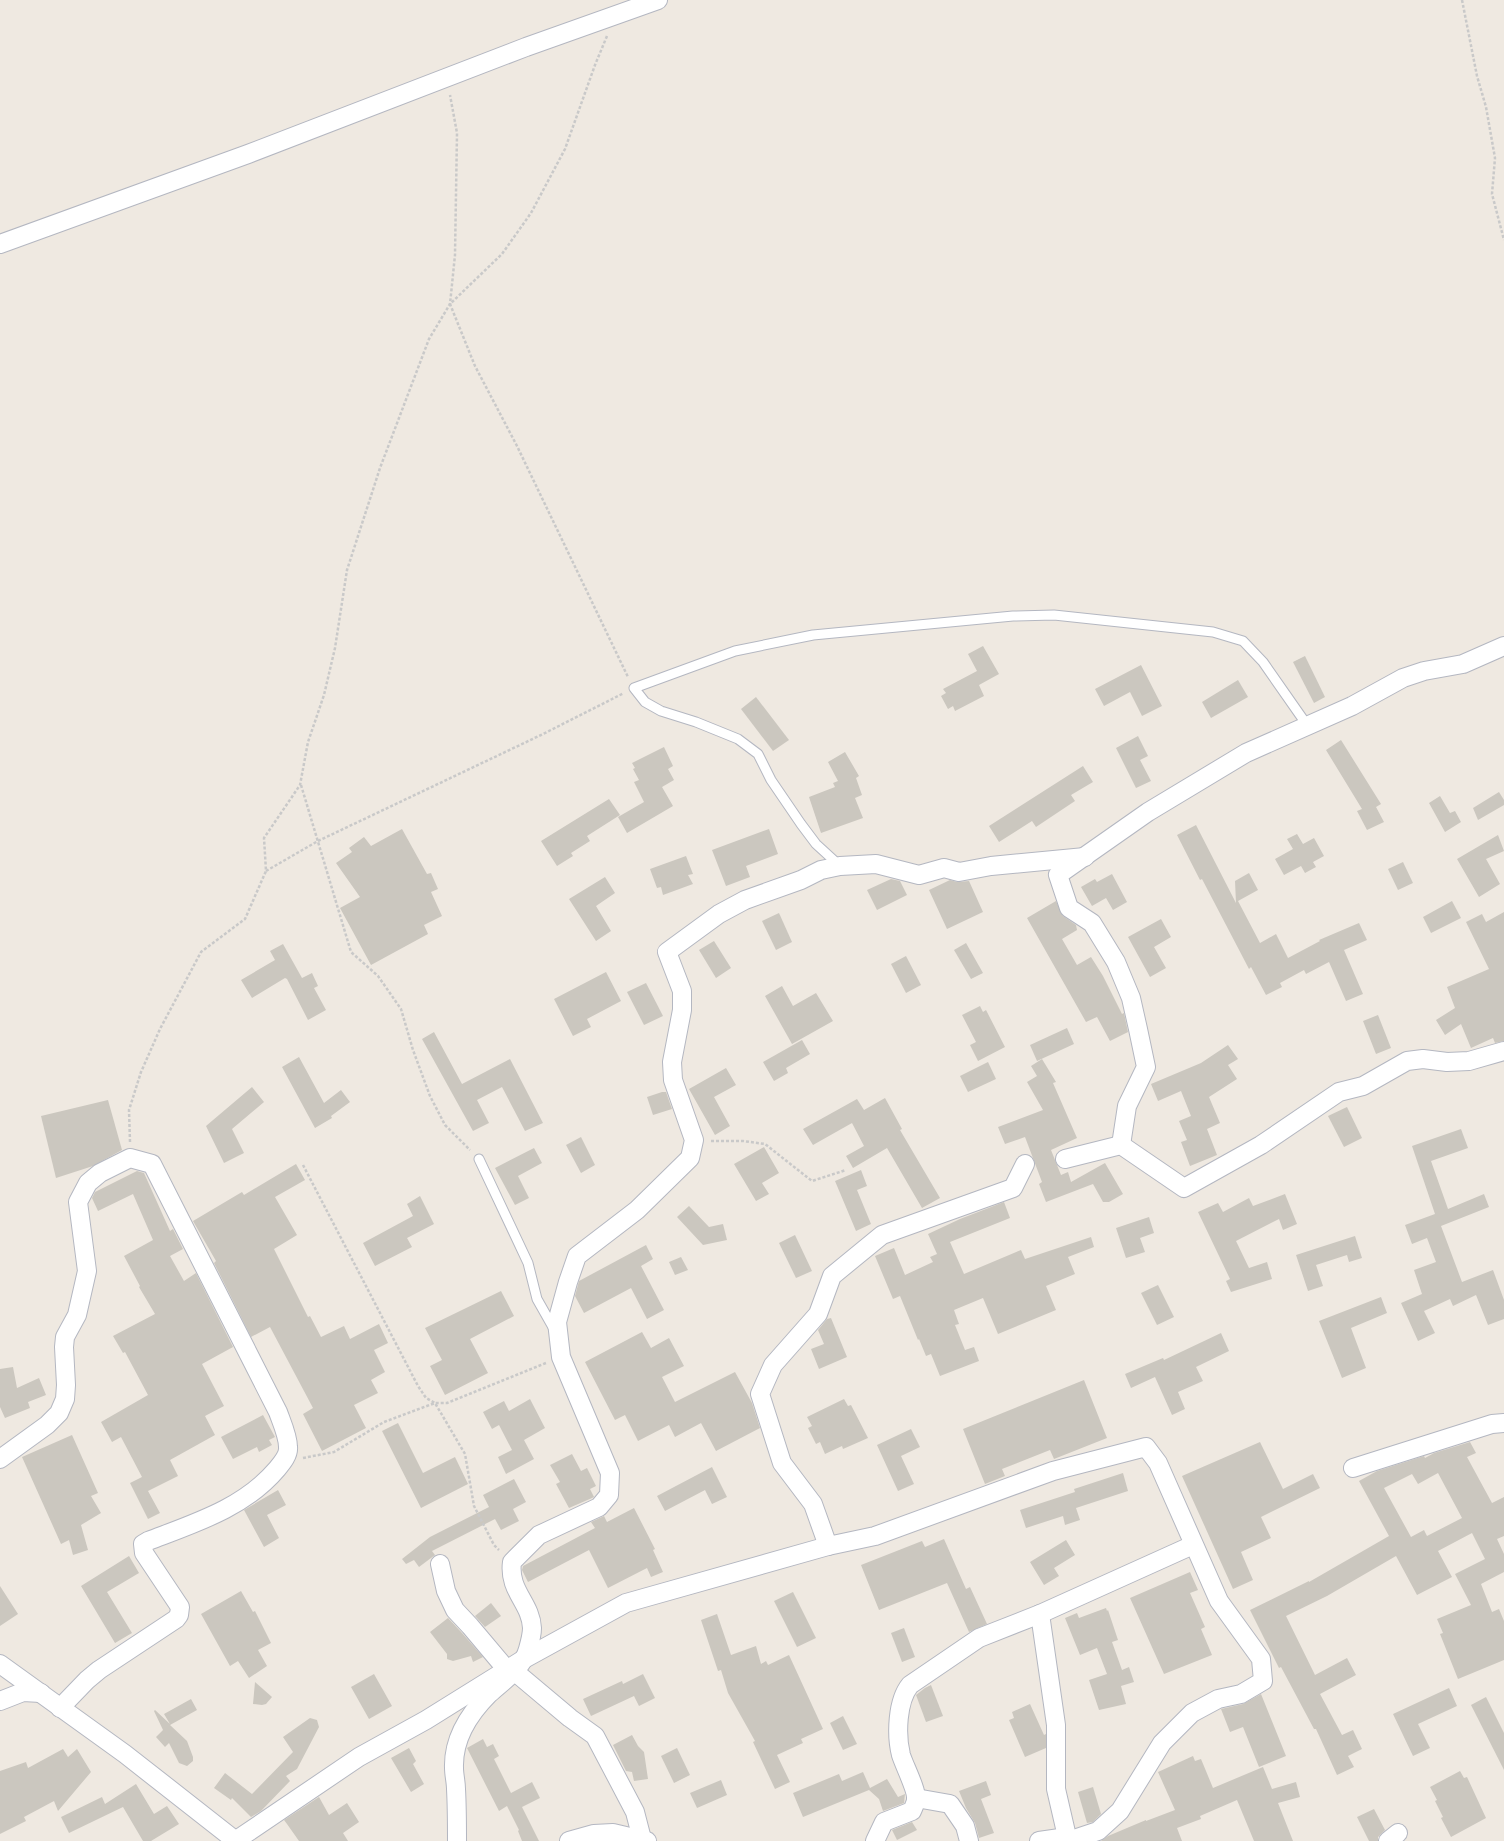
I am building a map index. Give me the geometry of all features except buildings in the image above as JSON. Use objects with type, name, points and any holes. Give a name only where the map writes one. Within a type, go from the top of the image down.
[{"type":"street","points":[[0,244],[248,154],[446,78],[658,0]]},
{"type":"street","points":[[1121,1145],[1127,1106],[1146,1067],[1131,998],[1116,962],[1092,923],[1069,908],[1058,875],[1148,812],[1246,753],[1352,706],[1403,678],[1424,671],[1463,664],[1504,646]]},
{"type":"street","points":[[457,1841],[454,1768],[456,1747],[459,1738],[473,1712],[528,1650],[532,1628],[530,1617],[512,1580],[512,1562],[539,1535],[599,1507],[609,1495],[610,1473],[561,1357],[558,1322],[568,1282],[577,1256],[637,1210],[690,1158],[694,1140],[673,1080],[672,1062],[682,1010],[682,991],[667,952],[719,914],[745,900],[801,880],[821,870],[840,866],[876,864],[919,875],[944,868],[959,872],[991,866],[1085,857]]},
{"type":"street","points":[[1065,1159],[1121,1145],[1184,1188],[1261,1145],[1339,1092],[1363,1086],[1407,1061],[1423,1059],[1447,1062],[1469,1062],[1504,1051]]},
{"type":"street","points":[[0,1459],[47,1425],[59,1413],[65,1399],[64,1342],[77,1315],[86,1271],[78,1202],[88,1183],[100,1173],[130,1158],[152,1164],[278,1412],[289,1449],[283,1462],[267,1481],[221,1512],[143,1544],[144,1553],[180,1607],[179,1615],[176,1620],[99,1670],[87,1680],[60,1708]]},
{"type":"street","points":[[828,1546],[813,1504],[782,1463],[760,1394],[773,1365],[818,1314],[832,1276],[882,1235],[1013,1188],[1025,1164]]},
{"type":"street","points":[[1353,1468],[1492,1424],[1504,1424]]},
{"type":"street","points":[[0,1664],[125,1754],[236,1841],[358,1757],[426,1720],[515,1666],[626,1603],[828,1546],[876,1536],[1053,1471],[1146,1447],[1158,1463],[1218,1601],[1261,1659],[1263,1681],[1241,1694],[1218,1699],[1192,1712],[1162,1743],[1120,1811],[1098,1831],[1068,1840],[1039,1841]]},
{"type":"street","points":[[874,1841],[884,1822],[912,1811],[916,1798],[901,1754],[898,1723],[904,1692],[910,1685],[979,1638],[1040,1614],[1193,1545]]},
{"type":"street","points":[[440,1564],[446,1591],[455,1610],[470,1626],[570,1718],[594,1736],[635,1812],[644,1840]]},
{"type":"street","points":[[1040,1614],[1056,1725],[1056,1789],[1068,1840]]},
{"type":"street","points":[[0,1701],[23,1692],[41,1693]]},
{"type":"street","points":[[916,1798],[950,1804],[966,1826],[969,1841]]},
{"type":"street","points":[[569,1841],[594,1834],[613,1833],[644,1840]]},
{"type":"lane","points":[[840,866],[816,844],[801,824],[771,780],[758,754],[738,739],[696,722],[661,711],[645,702],[634,688],[734,651],[813,635],[1013,616],[1054,615],[1213,632],[1243,641],[1263,662],[1307,725]]},
{"type":"lane","points":[[479,1159],[528,1263],[537,1299],[558,1336]]},
{"type":"path","points":[[1462,0],[1477,76],[1486,108],[1495,158],[1492,194],[1504,240]]},
{"type":"path","points":[[130,1158],[129,1110],[141,1072],[160,1029],[201,952],[245,919],[266,871],[264,838],[300,785],[308,742],[324,695],[335,648],[347,570],[380,468],[428,338],[450,304],[502,254],[531,213],[566,149],[595,65],[616,15]]},
{"type":"path","points":[[266,871],[318,841],[541,735],[634,688],[517,446],[475,366],[450,304],[454,255],[457,133],[446,78]]},
{"type":"path","points":[[300,785],[351,952],[378,976],[402,1009],[412,1050],[430,1096],[439,1114],[445,1125],[479,1159]]},
{"type":"path","points":[[694,1140],[743,1141],[765,1144],[812,1181],[846,1170]]},
{"type":"path","points":[[303,1165],[418,1386],[426,1398],[435,1403],[465,1454],[474,1506],[494,1545],[512,1562]]},
{"type":"path","points":[[283,1462],[334,1452],[384,1422],[435,1403],[447,1403],[561,1357]]}]
